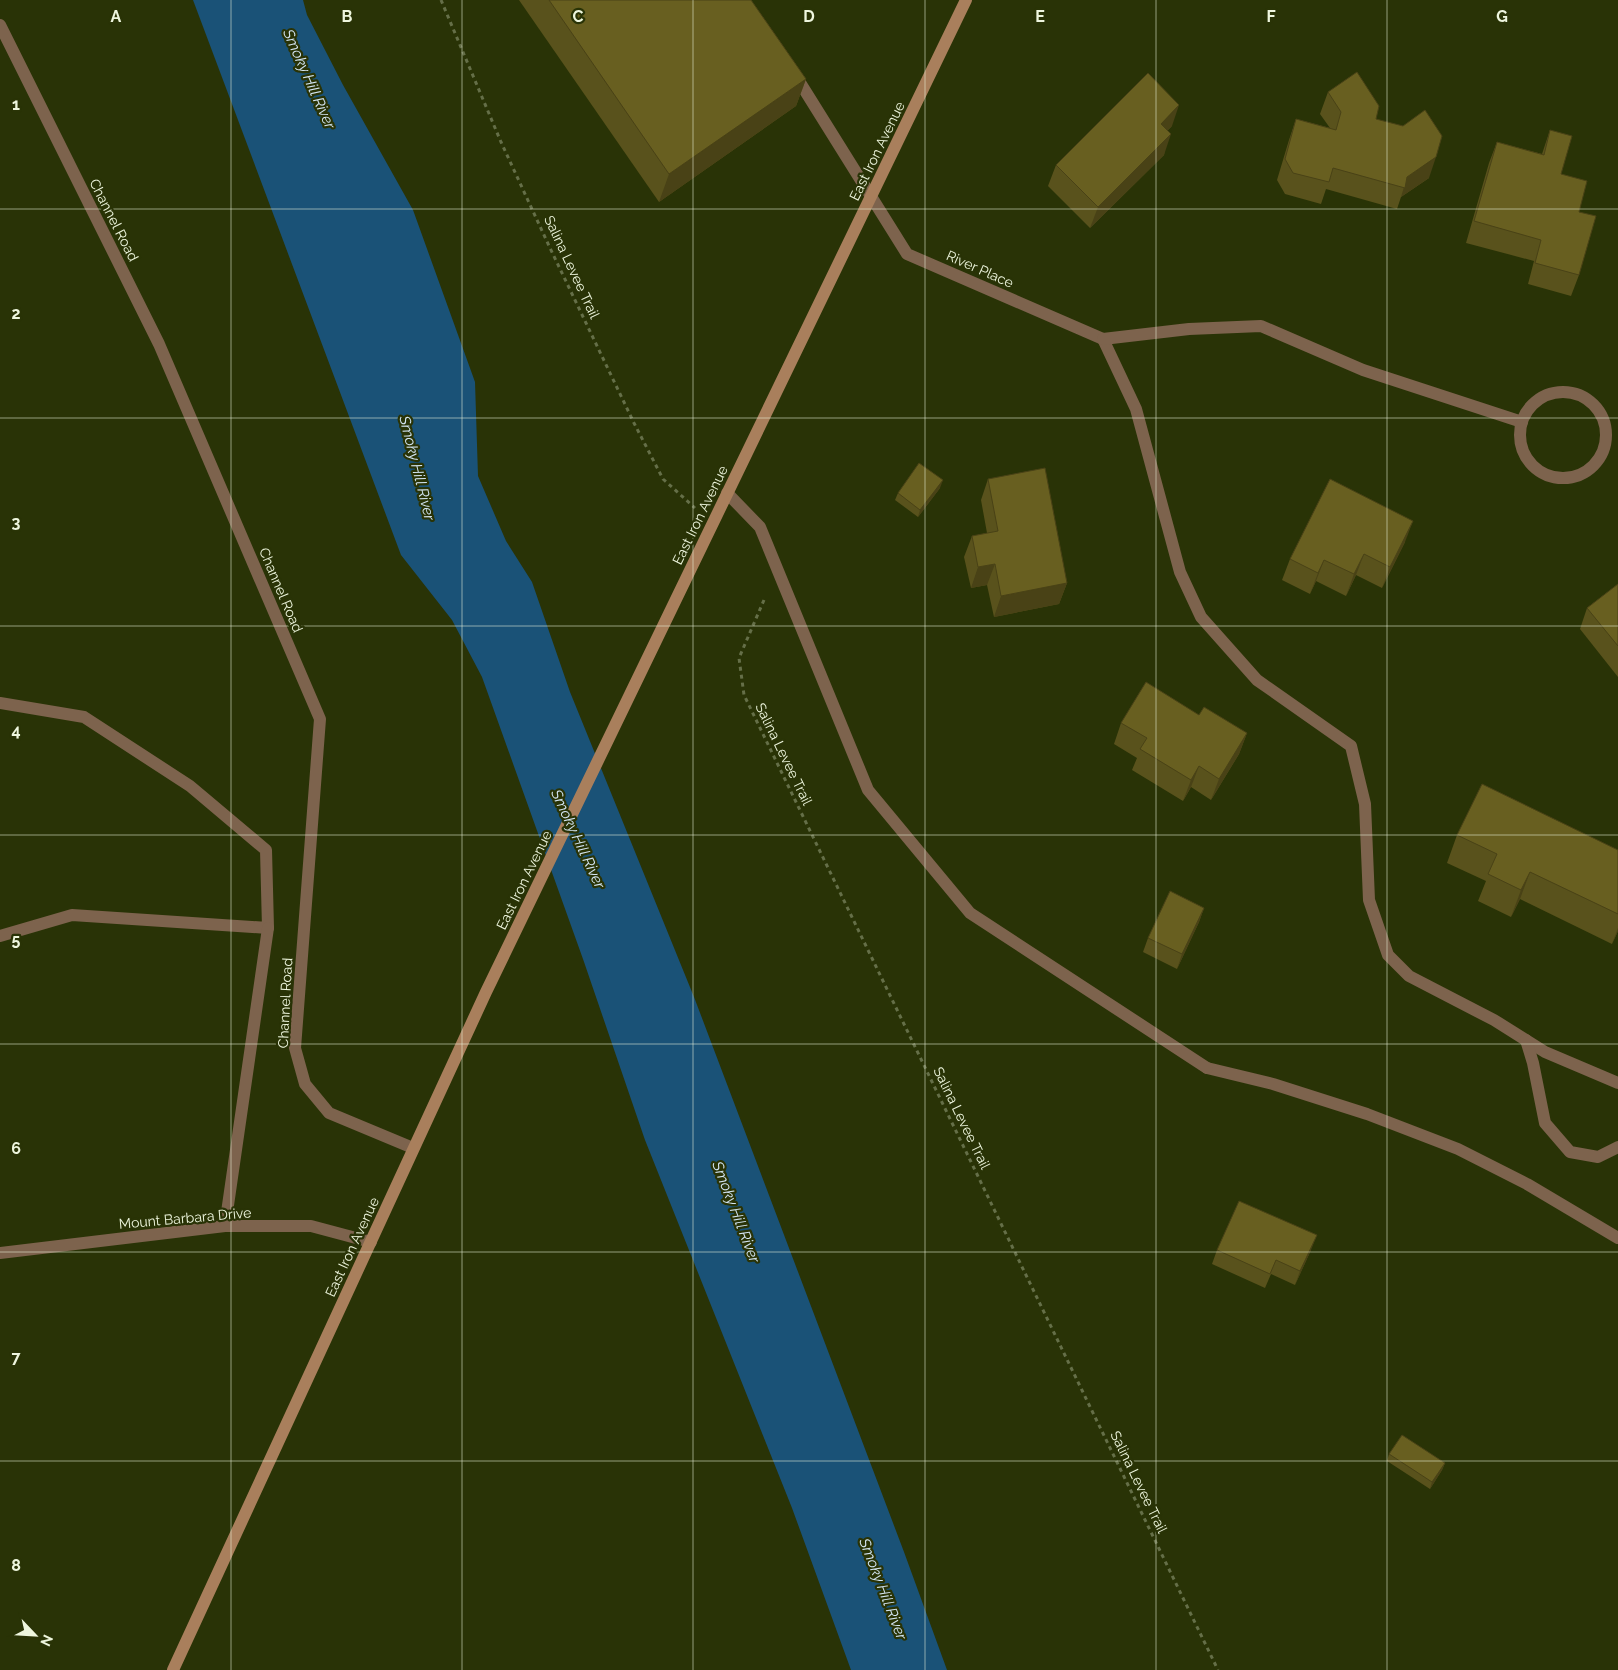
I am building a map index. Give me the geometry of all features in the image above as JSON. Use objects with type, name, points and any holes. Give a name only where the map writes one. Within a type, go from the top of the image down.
[{"type":"street","name":"East Iron Avenue","points":[[173,1670],[486,992],[966,0]]},
{"type":"street","name":"Channel Road","points":[[0,25],[159,344],[320,719],[296,1048],[305,1084],[328,1113],[413,1148]]},
{"type":"street","name":"River Place","points":[[790,66],[907,254],[1102,340]]},
{"type":"street","points":[[1522,422],[1363,370],[1261,326],[1190,329],[1102,340],[1136,409],[1180,572],[1201,617],[1257,680],[1351,746],[1365,804],[1369,900],[1388,954],[1408,976],[1494,1020],[1545,1052],[1618,1083]]},
{"type":"street","points":[[1559,392],[1576,393],[1591,401],[1601,414],[1606,430],[1605,447],[1597,462],[1584,473],[1568,478],[1551,476],[1536,468],[1525,455],[1521,439],[1522,422],[1530,408],[1543,397],[1559,392]]},
{"type":"street","points":[[727,493],[760,527],[868,790],[970,913],[1207,1068],[1282,1087],[1367,1114],[1458,1148],[1527,1184],[1618,1238]]},
{"type":"street","points":[[0,703],[84,717],[190,786],[266,850],[268,928],[225,1226]]},
{"type":"street","points":[[0,936],[72,915],[268,928]]},
{"type":"street","points":[[1526,1040],[1533,1063],[1544,1122],[1570,1152],[1598,1157],[1618,1147]]},
{"type":"street","name":"Mount Barbara Drive","points":[[0,1253],[225,1226],[311,1226],[370,1242]]},
{"type":"path","name":"Salina Levee Trail","points":[[441,0],[530,204],[638,431],[663,479],[712,524]]},
{"type":"path","name":"Salina Levee Trail","points":[[777,570],[739,658],[744,695],[1218,1670]]},
{"type":"water","name":"Smoky Hill River","points":[[193,0],[303,0],[307,15],[343,85],[413,210],[475,382],[478,476],[506,541],[532,582],[570,692],[694,997],[947,1670],[851,1670],[792,1508],[645,1140],[583,959],[482,677],[452,620],[401,555]]},
{"type":"building","points":[[549,0],[751,0],[806,79],[669,174]]},
{"type":"building","points":[[1357,72],[1379,106],[1376,119],[1403,126],[1425,110],[1442,136],[1436,157],[1407,177],[1405,188],[1333,168],[1329,182],[1293,173],[1285,159],[1296,119],[1336,130],[1341,112],[1328,92]]},
{"type":"building","points":[[1148,73],[1179,105],[1161,124],[1171,134],[1098,207],[1056,165]]},
{"type":"building","points":[[1550,130],[1572,136],[1561,174],[1587,181],[1579,212],[1596,216],[1579,275],[1535,263],[1541,240],[1474,221],[1497,142],[1544,155]]},
{"type":"building","points":[[919,463],[943,480],[920,510],[898,493]]},
{"type":"building","points":[[1045,468],[1067,583],[1001,596],[995,564],[978,567],[972,536],[998,531],[988,479]]},
{"type":"building","points":[[1330,479],[1413,521],[1390,567],[1364,554],[1354,574],[1324,560],[1318,573],[1290,559]]},
{"type":"building","points":[[1618,584],[1618,646],[1587,608]]},
{"type":"building","points":[[1146,682],[1199,715],[1204,707],[1247,733],[1219,779],[1199,766],[1191,780],[1140,749],[1147,738],[1121,723]]},
{"type":"building","points":[[1482,784],[1618,850],[1618,914],[1530,872],[1521,890],[1488,874],[1497,854],[1457,835]]},
{"type":"building","points":[[1170,891],[1204,908],[1182,954],[1148,938]]},
{"type":"building","points":[[1239,1201],[1317,1235],[1300,1271],[1276,1260],[1270,1274],[1217,1250]]},
{"type":"building","points":[[1402,1435],[1445,1463],[1432,1482],[1389,1454]]}]
